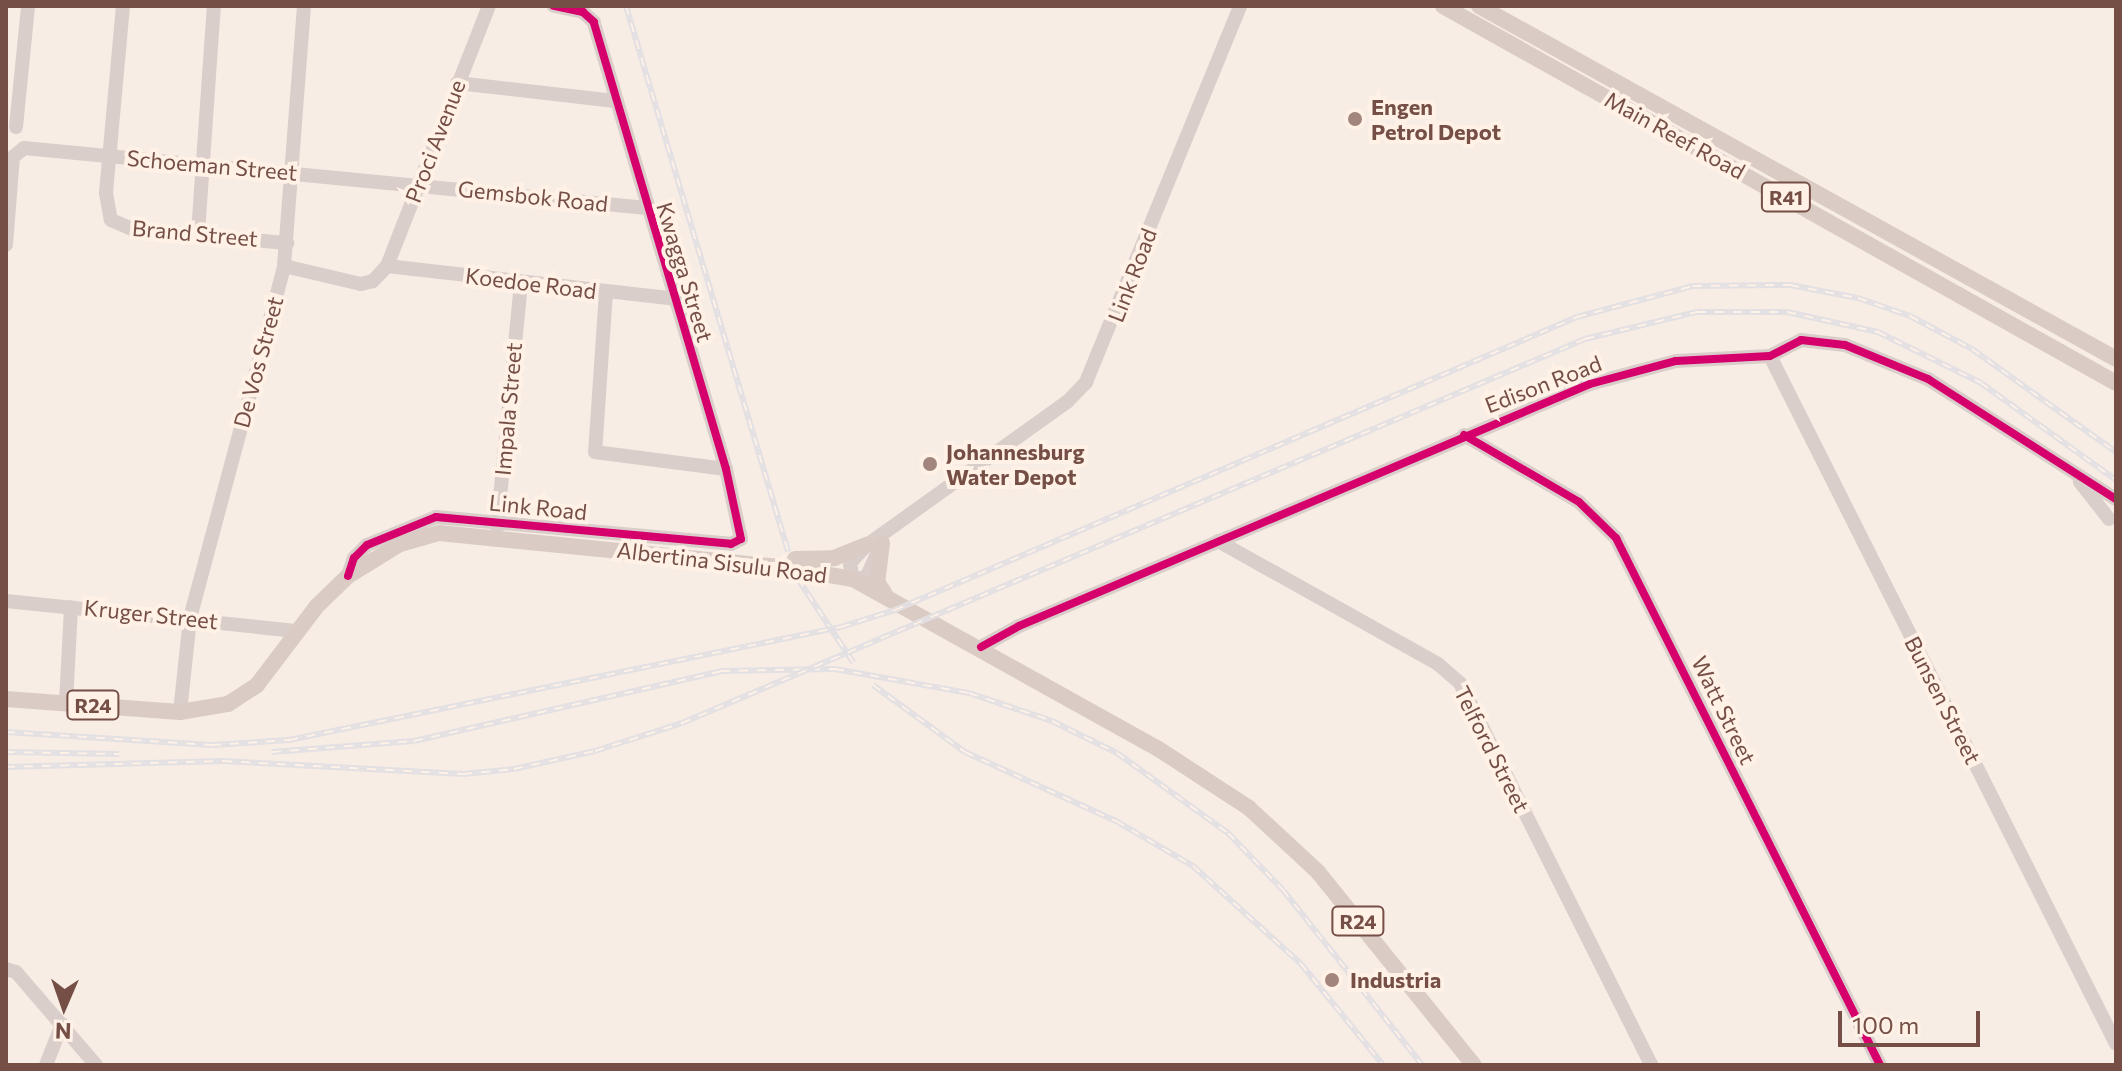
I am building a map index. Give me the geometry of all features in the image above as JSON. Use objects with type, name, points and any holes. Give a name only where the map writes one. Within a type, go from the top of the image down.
[{"type":"main road","name":"Main Reef Road","points":[[1443,6],[2116,383]]},
{"type":"main road","name":"Main Reef Road","points":[[1479,6],[2116,359]]},
{"type":"main road","points":[[1678,137],[1688,121]]},
{"type":"main road","points":[[2074,359],[2084,341]]},
{"type":"main road","name":"Albertina Sisulu Road","points":[[6,699],[180,712],[218,708],[245,695],[295,631],[348,576],[413,539],[448,532],[497,528],[855,580],[941,624],[1199,773],[1266,821],[1336,893],[1474,1065]]},
{"type":"main road","points":[[702,560],[825,559],[874,544],[877,582],[885,594]]},
{"type":"street","points":[[16,127],[28,6]]},
{"type":"street","points":[[109,156],[123,6]]},
{"type":"street","points":[[198,233],[214,6]]},
{"type":"street","name":"De Vos Street","points":[[180,712],[190,618],[284,266],[304,6]]},
{"type":"street","name":"Proci Avenue","points":[[383,271],[489,6]]},
{"type":"street","name":"Kwagga Street","points":[[554,6],[583,12],[594,22],[743,533]]},
{"type":"street","name":"Link Road","points":[[874,544],[1067,402],[1086,382],[1240,6]]},
{"type":"street","points":[[457,83],[615,101]]},
{"type":"street","name":"Schoeman Street","points":[[6,245],[12,160],[24,148],[419,184]]},
{"type":"street","name":"Brand Street","points":[[109,156],[107,214],[123,228],[287,243]]},
{"type":"street","name":"Gemsbok Road","points":[[419,184],[647,208]]},
{"type":"street","name":"Brand Street","points":[[284,266],[355,283],[383,271]]},
{"type":"street","name":"Koedoe Road","points":[[383,271],[675,299]]},
{"type":"street","name":"Impala Street","points":[[497,528],[521,282]]},
{"type":"street","points":[[606,292],[592,439],[595,452],[604,457],[726,469]]},
{"type":"street","name":"Edison Road","points":[[981,647],[1464,435],[1626,372],[1676,361],[1770,356],[1812,339],[1873,355],[1950,391],[2077,479],[2116,499]]},
{"type":"street","name":"Bunsen Street","points":[[1770,356],[2116,1044]]},
{"type":"street","name":"Watt Street","points":[[1464,435],[1579,502],[1616,538],[1880,1065]]},
{"type":"street","name":"Edison Road","points":[[2077,479],[2114,518]]},
{"type":"street","name":"Link Road","points":[[497,528],[731,544],[743,533]]},
{"type":"street","name":"Telford Street","points":[[1218,541],[1438,664],[1460,683],[1651,1065]]},
{"type":"street","points":[[855,580],[867,576],[874,544]]},
{"type":"street","name":"Kruger Street","points":[[6,601],[295,631]]},
{"type":"street","points":[[66,703],[71,607]]},
{"type":"street","points":[[6,969],[16,972],[96,1065]]},
{"type":"street","points":[[46,1065],[62,1024]]},
{"type":"railway","points":[[626,6],[788,551]]},
{"type":"railway","points":[[6,732],[212,745],[289,740],[841,627],[895,610],[1577,317],[1693,286],[1790,285],[1858,298],[1910,316],[1972,349],[2116,452]]},
{"type":"railway","points":[[6,767],[223,761],[463,774],[514,769],[595,751],[682,723],[1585,339],[1697,312],[1787,312],[1878,332],[1981,383],[2116,480]]},
{"type":"railway","points":[[798,579],[853,662]]},
{"type":"railway","points":[[272,752],[414,741],[721,671],[835,669],[969,693],[1052,721],[1117,753],[1228,833],[1283,890],[1422,1065]]},
{"type":"railway","points":[[873,685],[965,752],[1116,821],[1193,866],[1301,964],[1383,1065]]},
{"type":"railway","points":[[6,752],[119,754]]},
{"type":"cycle path","points":[[348,576],[354,558],[367,545],[436,517],[731,544],[741,539],[726,469],[594,22],[583,12],[554,6]]},
{"type":"cycle path","points":[[981,647],[1019,626],[1590,384],[1676,361],[1770,356],[1801,340],[1845,345],[1928,379],[2116,499]]},
{"type":"cycle path","points":[[1464,435],[1579,502],[1616,538],[1880,1065]]},
{"type":"place","name":"Engen Petrol Depot","points":[[1355,119]]},
{"type":"place","name":"Johannesburg Water Depot","points":[[930,464]]},
{"type":"place","name":"Industria","points":[[1332,980]]}]
